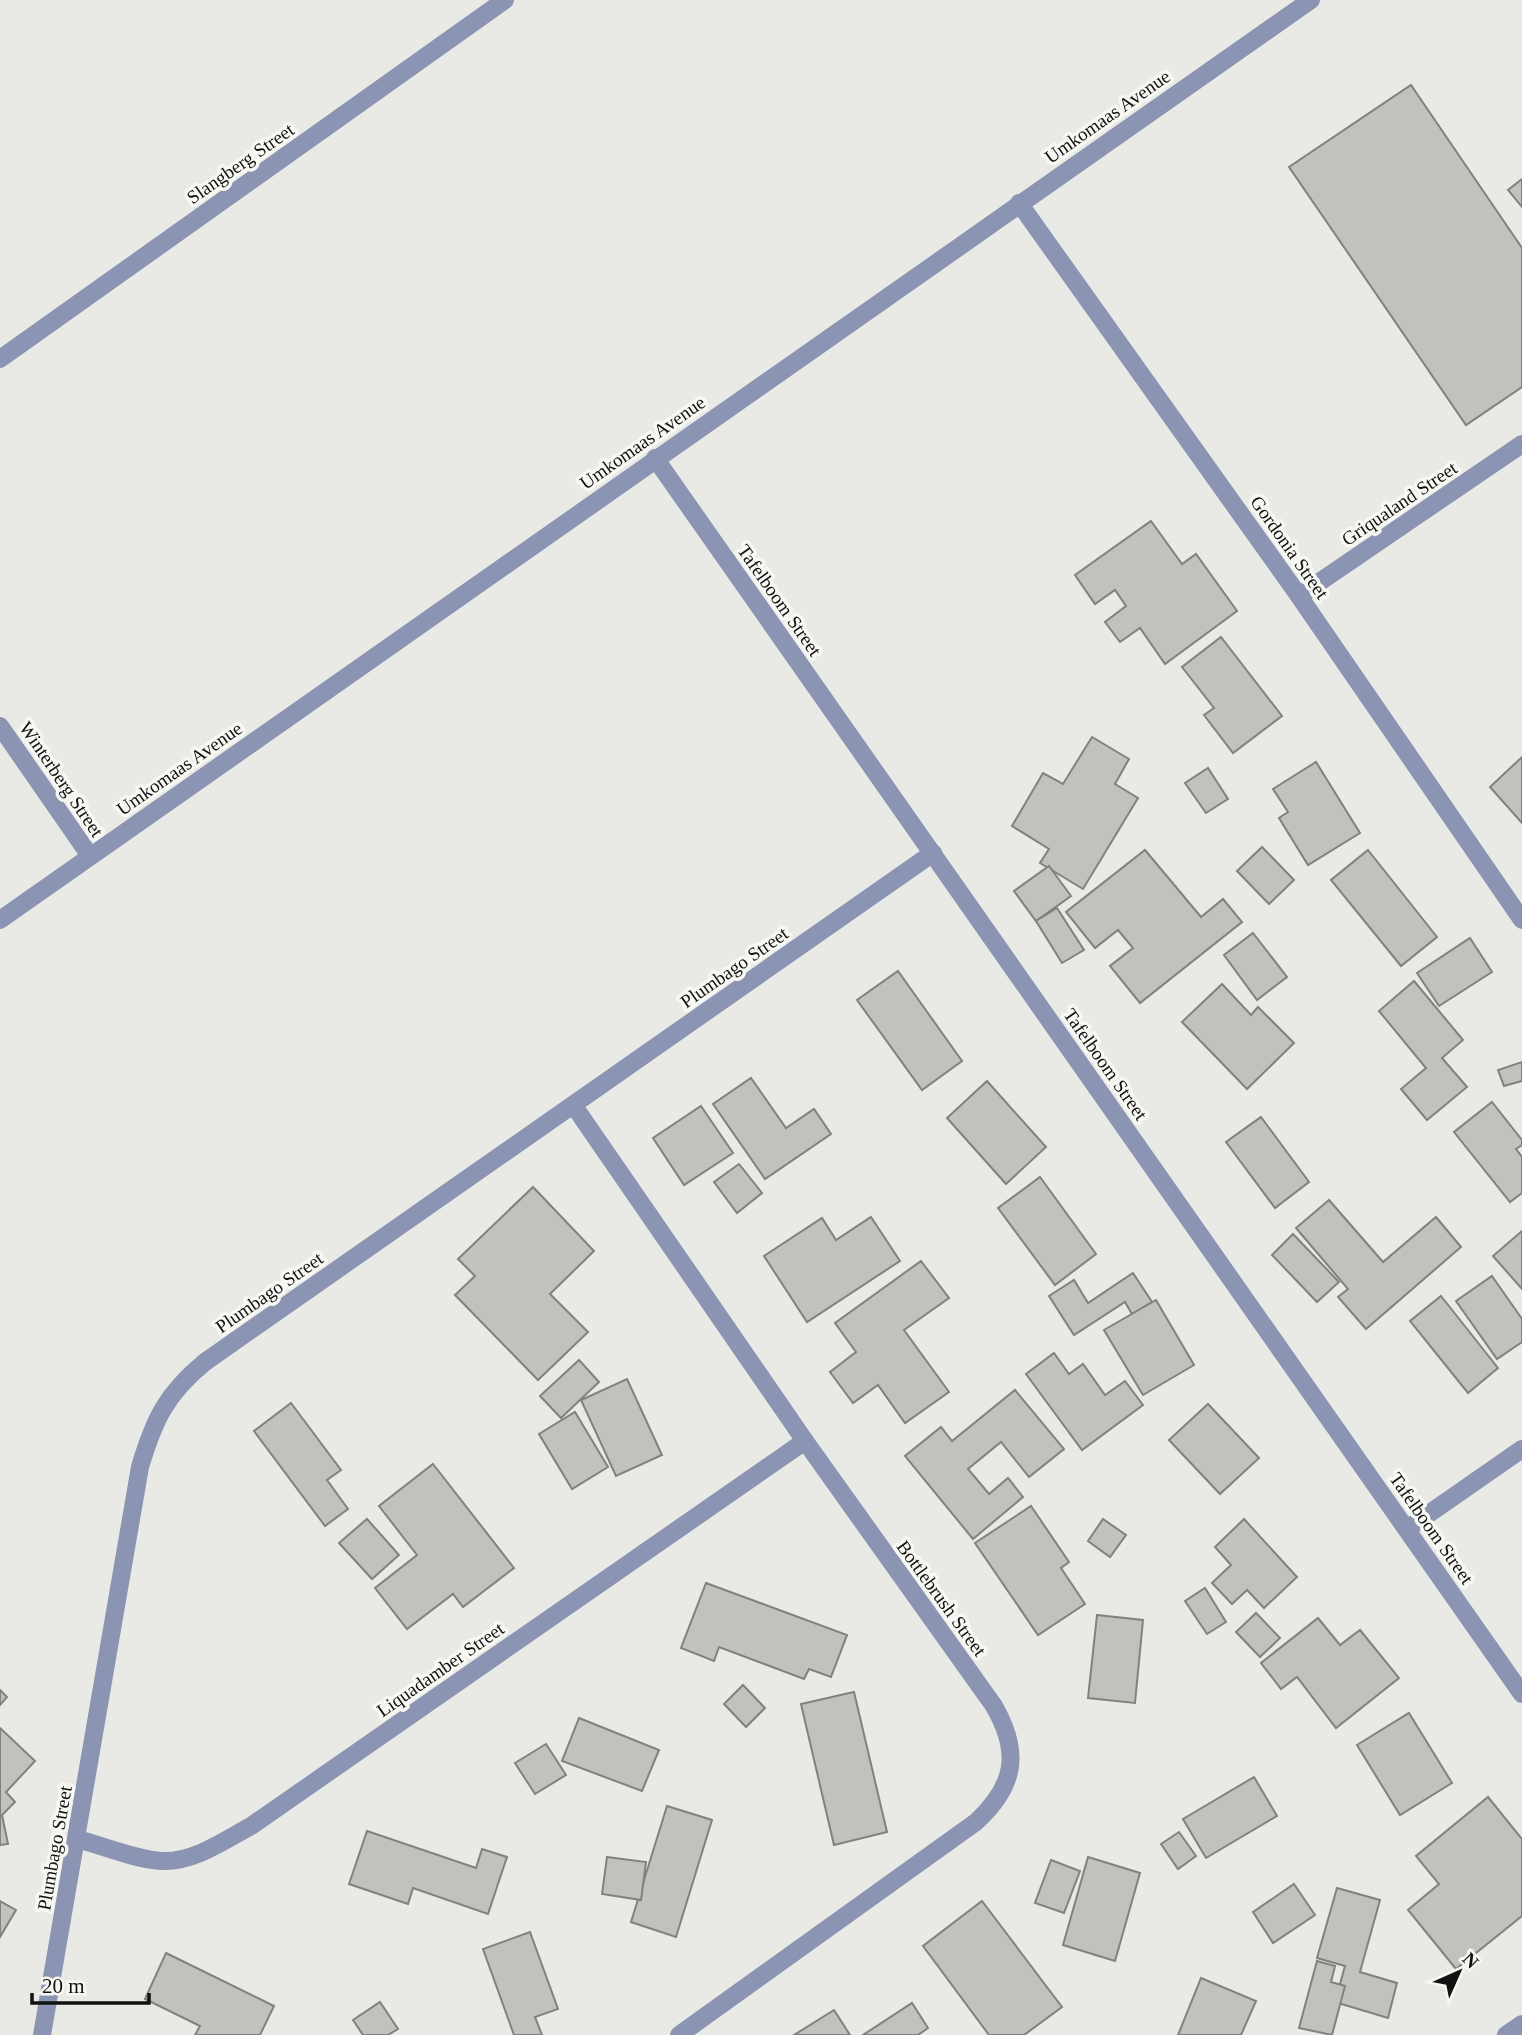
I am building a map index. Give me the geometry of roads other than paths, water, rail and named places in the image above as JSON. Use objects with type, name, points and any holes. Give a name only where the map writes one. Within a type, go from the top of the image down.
[{"type":"street","name":"Slangberg Street","points":[[0,359],[505,0]]},
{"type":"street","name":"Umkomaas Avenue","points":[[0,920],[1311,0]]},
{"type":"street","name":"Gordonia Street","points":[[1019,203],[1299,596],[1522,920]]},
{"type":"street","name":"Griqualand Street","points":[[1299,596],[1522,444]]},
{"type":"street","name":"Tafelboom Street","points":[[655,458],[1522,1694]]},
{"type":"street","name":"Winterberg Street","points":[[0,726],[90,856]]},
{"type":"street","name":"Plumbago Street","points":[[42,2035],[140,1467],[153,1425],[166,1401],[205,1362],[933,853]]},
{"type":"street","name":"Bottlebrush Street","points":[[574,1106],[804,1441],[994,1706],[1009,1740],[1008,1782],[998,1802],[976,1822],[680,2035]]},
{"type":"street","name":"Liquadamber Street","points":[[77,1839],[162,1861],[188,1857],[251,1826],[804,1441]]},
{"type":"street","points":[[1407,1529],[1522,1449]]},
{"type":"street","points":[[1506,2035],[1522,2024]]}]
